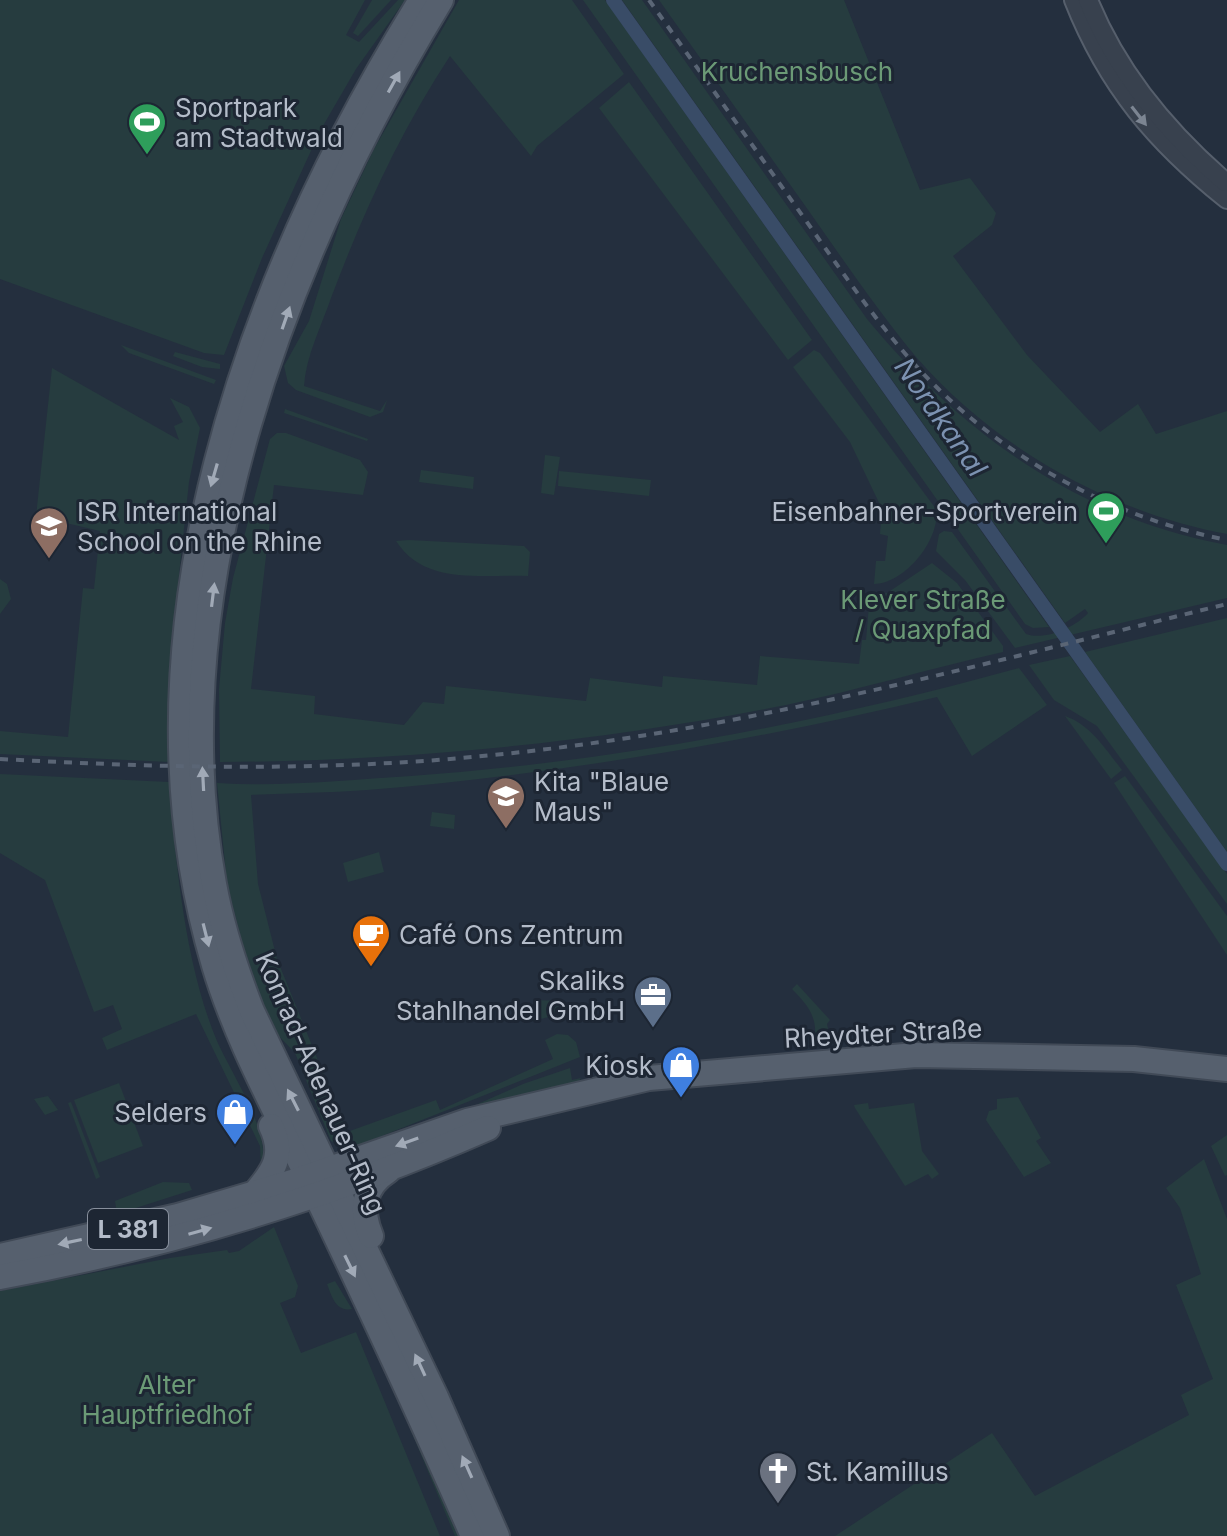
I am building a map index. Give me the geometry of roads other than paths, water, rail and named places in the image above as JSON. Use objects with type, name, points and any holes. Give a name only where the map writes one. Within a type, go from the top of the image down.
[{"type":"main road","name":"Konrad-Adenauer-Ring","points":[[421,0],[360,102],[308,205],[257,336],[210,489],[189,613],[183,754],[196,889],[219,981],[257,1074],[386,1292],[497,1536]]},
{"type":"main road","name":"Konrad-Adenauer-Ring","points":[[441,0],[360,144],[296,287],[255,407],[232,493],[214,586],[205,663],[202,755],[205,811],[223,923],[257,1022],[322,1183],[473,1536]]},
{"type":"main road","points":[[219,981],[238,1049],[279,1150],[271,1175],[254,1194]]},
{"type":"main road","name":"Rheydter Straße","points":[[0,1277],[122,1252],[322,1183],[467,1121],[593,1089],[656,1077],[916,1055],[1134,1059],[1227,1069]]},
{"type":"main road","name":"Rheydter Straße","points":[[0,1256],[125,1230],[254,1194],[391,1169],[545,1103]]},
{"type":"main road","points":[[386,1292],[383,1269],[367,1227],[364,1205],[373,1184],[391,1169]]},
{"type":"street","points":[[1074,0],[1100,57],[1141,119],[1173,154],[1227,199]]},
{"type":"street","points":[[1088,0],[1110,48],[1138,89],[1184,145],[1227,184]]},
{"type":"waterway","name":"Nordkanal","points":[[613,0],[1227,864]]},
{"type":"railway","points":[[649,0],[861,298],[902,350],[970,418],[1008,447],[1091,495],[1180,529],[1227,540]]},
{"type":"railway","points":[[0,759],[123,765],[308,766],[431,760],[586,744],[679,730],[863,693],[1227,604]]},
{"type":"place","name":"Sportpark am Stadtwald","points":[[147,156]]},
{"type":"place","name":"Eisenbahner-Sportverein","points":[[1106,545]]},
{"type":"place","name":"ISR International School on the Rhine","points":[[49,560]]},
{"type":"place","name":"Kita \"Blaue Maus\"","points":[[506,830]]},
{"type":"place","name":"Café Ons Zentrum","points":[[371,968]]},
{"type":"place","name":"Skaliks Stahlhandel GmbH","points":[[653,1029]]},
{"type":"place","name":"Kiosk","points":[[681,1099]]},
{"type":"place","name":"Selders","points":[[235,1146]]},
{"type":"place","name":"St. Kamillus","points":[[778,1505]]},
{"type":"park label","name":"Kruchensbusch","points":[[797,71]]},
{"type":"park label","name":"Klever Straße / Quaxpfad","points":[[923,614]]},
{"type":"park label","name":"Alter Hauptfriedhof","points":[[167,1399]]}]
